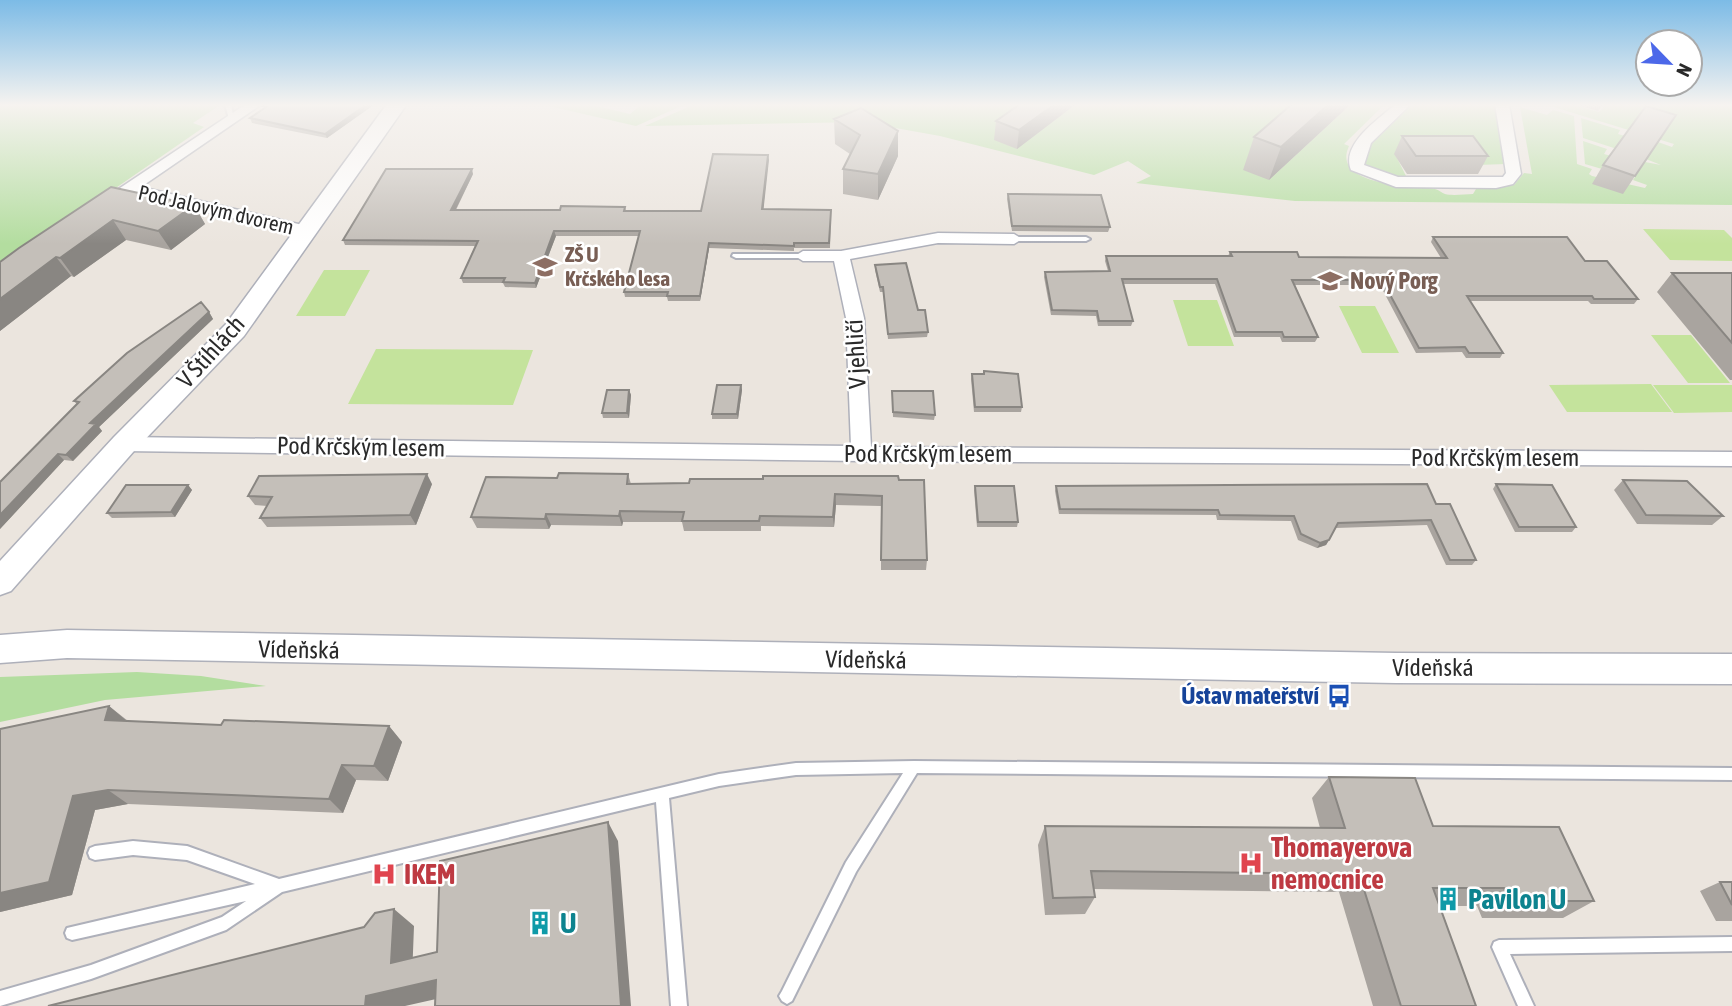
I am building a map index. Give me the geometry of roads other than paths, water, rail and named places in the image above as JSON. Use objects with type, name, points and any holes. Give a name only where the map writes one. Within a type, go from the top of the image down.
[{"type":"main road","name":"V Štíhlách","points":[[0,582],[124,444],[235,330],[363,151]]},
{"type":"main road","name":"Vídeňská","points":[[0,649],[67,644],[1403,668],[1732,669]]},
{"type":"street","name":"Pod Jalovým dvorem","points":[[90,215],[178,151]]},
{"type":"street","points":[[1358,151],[1356,167],[1396,182],[1496,183],[1507,181],[1514,174],[1510,151]]},
{"type":"street","name":"Pod Jalovým dvorem","points":[[128,189],[305,230]]},
{"type":"street","points":[[803,256],[841,256],[938,238],[1014,239]]},
{"type":"street","name":"V jehličí","points":[[841,256],[855,318],[860,454]]},
{"type":"street","name":"Pod Krčským lesem","points":[[124,444],[860,454],[1732,458]]},
{"type":"lane","points":[[1014,239],[1086,239]]},
{"type":"lane","points":[[736,256],[803,256]]},
{"type":"lane","points":[[72,933],[758,773],[796,769],[914,767],[1732,774]]},
{"type":"lane","points":[[788,996],[851,867],[914,767]]},
{"type":"lane","points":[[662,795],[679,1006]]},
{"type":"lane","points":[[95,853],[133,848],[187,852],[279,886]]},
{"type":"lane","points":[[0,999],[91,972],[226,923],[279,886]]},
{"type":"lane","points":[[1525,1006],[1499,947],[1732,944]]},
{"type":"place","name":"ZŠ U Krčského lesa","points":[[545,267]]},
{"type":"place","name":"Nový Porg","points":[[1330,281]]},
{"type":"place","name":"Ústav mateřství","points":[[1339,696]]},
{"type":"place","name":"Thomayerova nemocnice","points":[[1251,863]]},
{"type":"place","name":"IKEM","points":[[384,874]]},
{"type":"place","name":"Pavilon U","points":[[1448,899]]},
{"type":"place","name":"U","points":[[540,923]]}]
